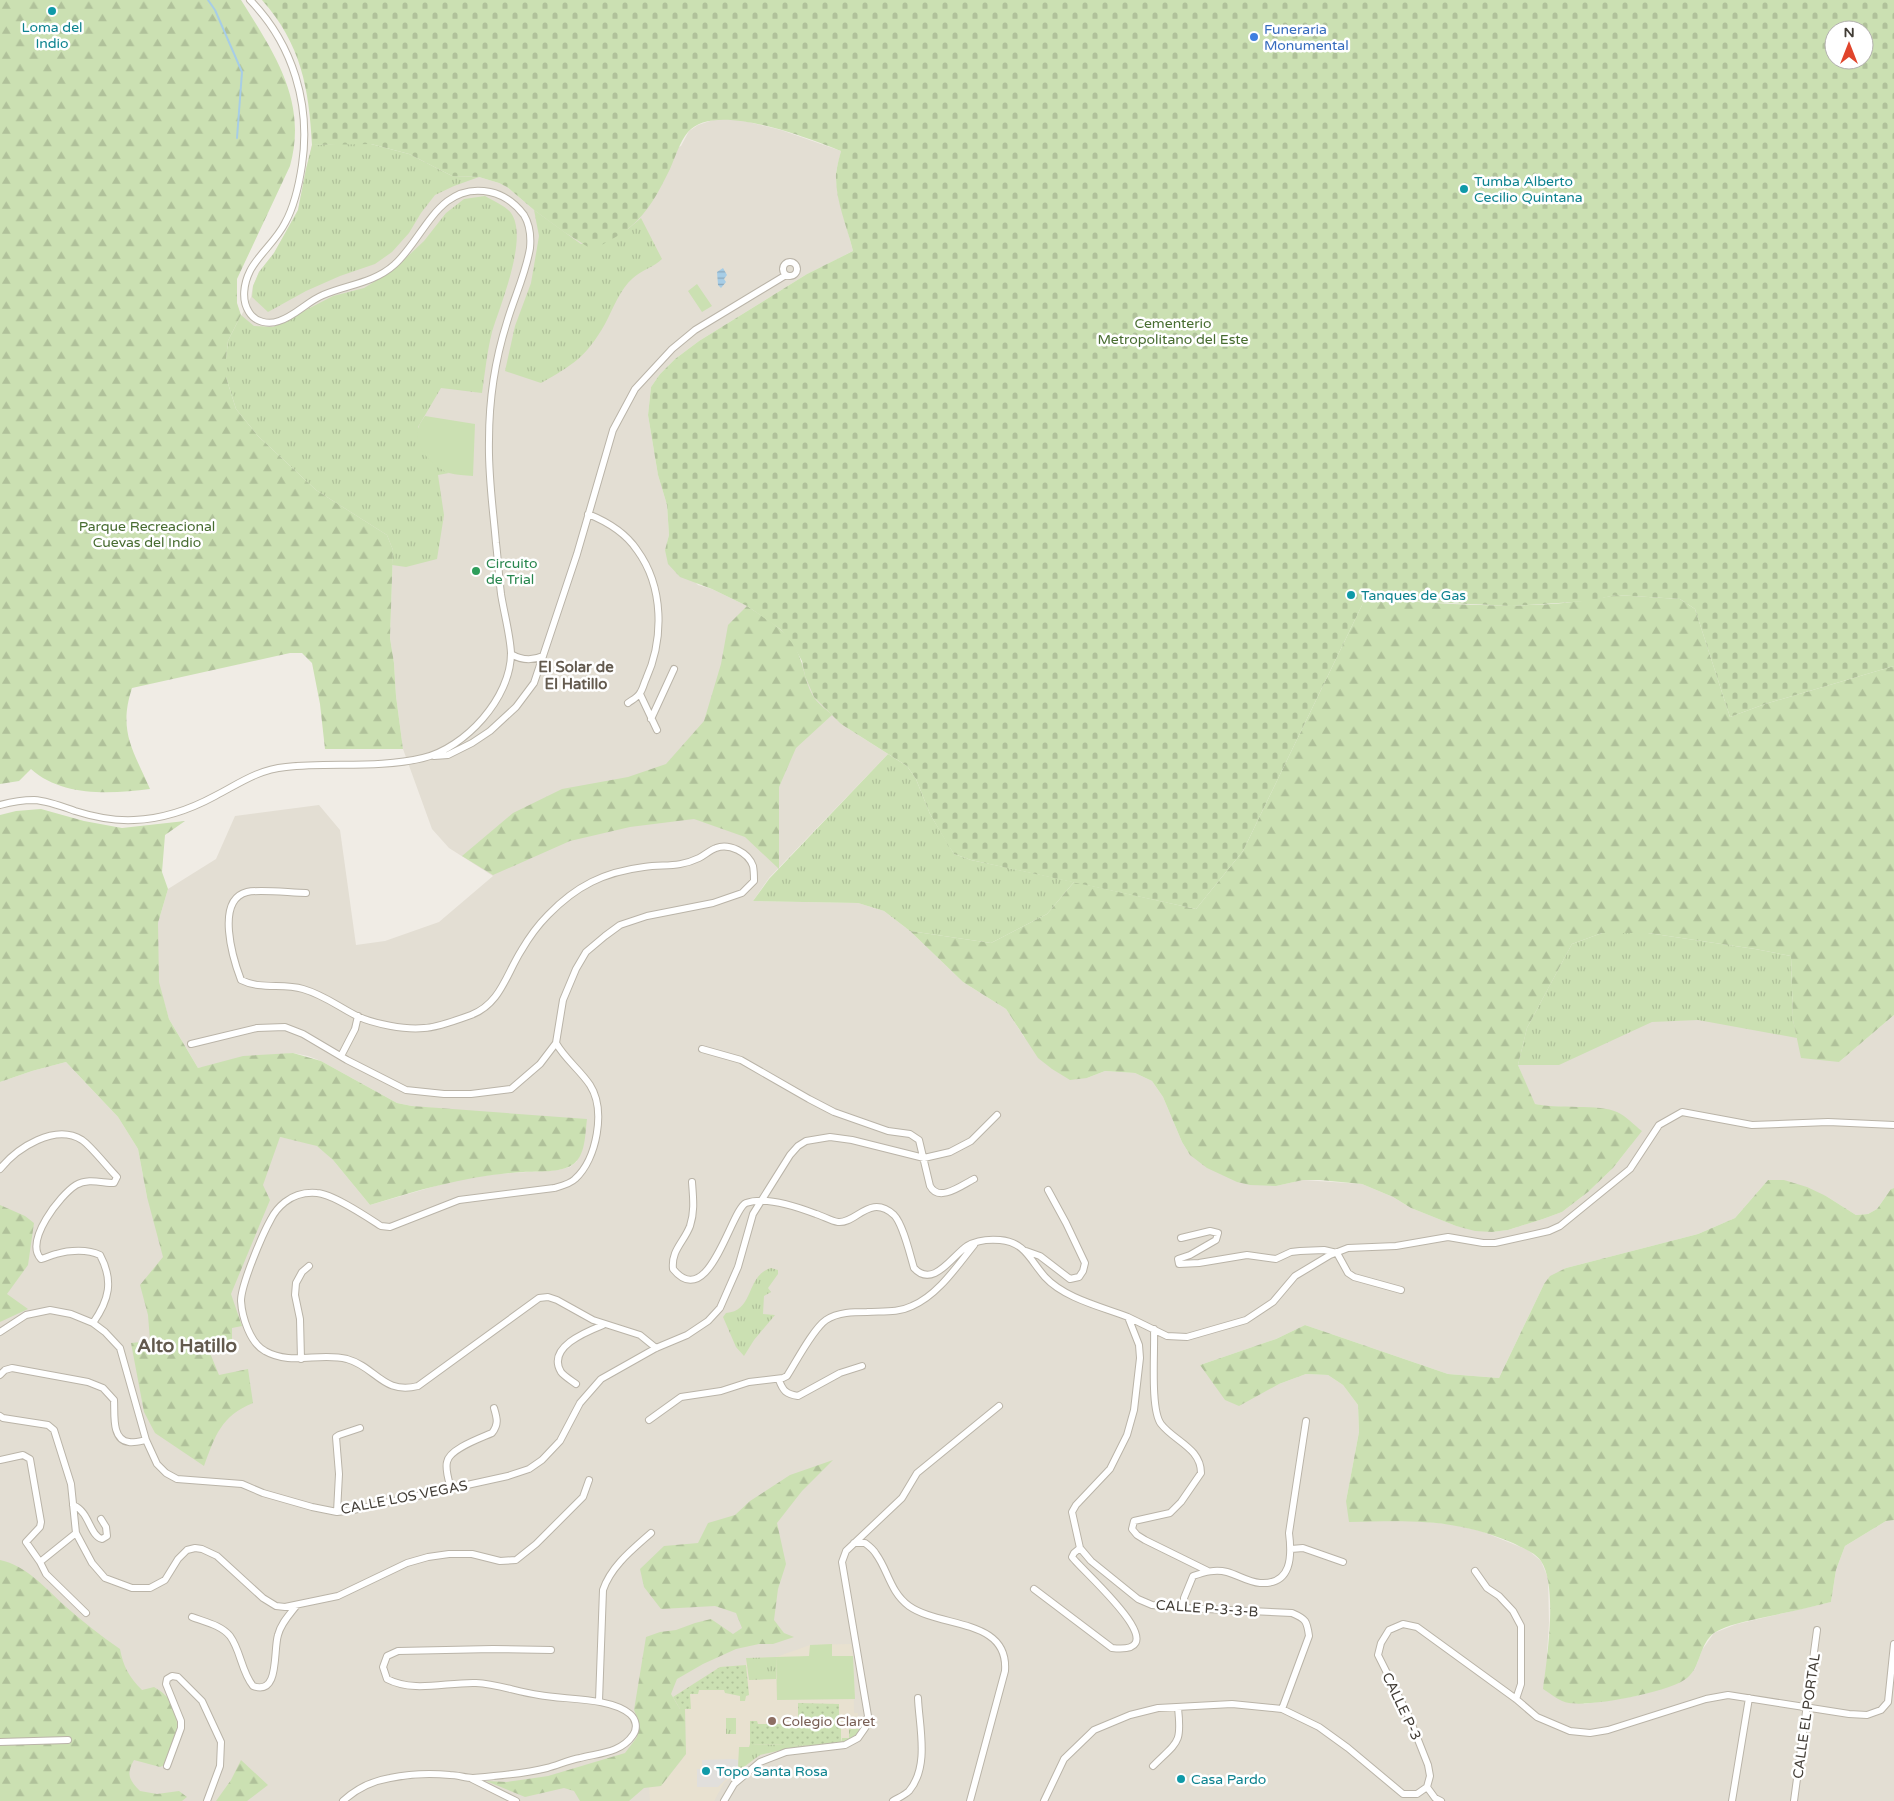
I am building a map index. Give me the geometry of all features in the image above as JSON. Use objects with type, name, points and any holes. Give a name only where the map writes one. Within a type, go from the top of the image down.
[{"type":"street","points":[[250,0],[268,20],[287,53],[299,86],[303,106],[304,128],[300,180],[290,213],[279,233],[254,264],[247,278],[244,300],[250,314],[254,318],[265,322],[280,321],[322,295],[375,277],[388,270],[396,264],[434,212],[462,193],[484,190],[504,196],[517,207],[528,222],[530,248],[501,343],[492,395],[489,437],[490,493],[500,588],[511,654],[503,684],[486,714],[468,735],[430,756]]},
{"type":"street","points":[[0,805],[38,800],[102,818],[123,820],[145,819],[170,814],[197,805],[245,778],[274,769],[319,765],[391,763],[430,756],[448,755],[472,744],[490,731],[516,707],[530,688],[540,668],[577,554],[613,430],[635,389],[672,349],[695,330],[786,275]]},
{"type":"street","points":[[588,514],[605,521],[623,533],[638,550],[648,569],[657,595],[659,620],[650,671],[640,694],[628,702]]},
{"type":"street","points":[[511,654],[520,658],[530,659],[543,656]]},
{"type":"street","points":[[651,719],[674,669]]},
{"type":"street","points":[[640,694],[656,730]]},
{"type":"street","points":[[191,1044],[257,1028],[285,1027],[303,1034],[376,1076],[406,1090],[444,1094],[471,1094],[511,1089],[545,1059],[556,1043],[563,1000],[576,969],[586,952],[620,925],[647,916],[713,903],[742,893],[754,881],[752,866],[744,854],[728,846],[715,848],[691,862],[671,866],[645,866],[611,873],[588,883],[566,898],[546,917],[521,951],[504,985],[489,1004],[472,1015],[424,1028],[378,1024],[358,1016],[318,993],[291,986],[253,986],[241,980],[228,931],[229,911],[235,898],[247,892],[306,893]]},
{"type":"street","points":[[341,1056],[355,1029],[358,1016]]},
{"type":"street","points":[[556,1043],[565,1058],[590,1086],[597,1102],[595,1143],[588,1161],[575,1179],[565,1185],[554,1188],[459,1200],[390,1227],[381,1226],[331,1198],[318,1193],[299,1194],[286,1202],[271,1218],[249,1272],[241,1299],[243,1317],[248,1331],[263,1350],[281,1358],[340,1358],[352,1361],[394,1388],[405,1389],[418,1386],[539,1298],[548,1297],[557,1300],[604,1325],[640,1336],[656,1348]]},
{"type":"street","points":[[702,1049],[741,1060],[834,1112],[888,1131],[910,1134],[919,1140],[932,1190],[939,1193],[948,1193],[974,1179]]},
{"type":"street","points":[[1026,1251],[1046,1278],[1066,1293],[1128,1317],[1168,1336],[1187,1337],[1246,1320],[1273,1302],[1295,1276],[1348,1248],[1396,1246],[1448,1237],[1494,1243],[1549,1231],[1568,1220],[1630,1169],[1658,1125],[1682,1112],[1752,1125],[1828,1122],[1894,1125]]},
{"type":"street","points":[[924,1158],[950,1152],[971,1141],[996,1115]]},
{"type":"street","points":[[0,1169],[6,1161],[30,1143],[63,1134],[82,1140],[117,1177],[114,1183],[93,1180],[76,1185],[55,1207],[39,1232],[37,1243],[38,1254],[41,1259],[58,1254],[86,1251],[100,1255],[108,1273],[108,1298],[93,1323]]},
{"type":"street","name":"CALLE LOS VEGAS","points":[[0,1332],[26,1315],[50,1310],[71,1314],[93,1323],[105,1332],[120,1348],[146,1440],[157,1464],[166,1473],[177,1479],[242,1484],[304,1505],[337,1512],[353,1510],[508,1476],[529,1469],[542,1460],[560,1441],[580,1403],[601,1378],[656,1348],[687,1335],[708,1322],[720,1308],[738,1267],[753,1214],[790,1156],[798,1146],[806,1141],[830,1137],[852,1140],[924,1158]]},
{"type":"street","points":[[692,1182],[694,1206],[692,1219],[689,1229],[676,1248],[672,1262],[673,1270],[684,1278],[691,1279],[700,1276],[714,1262],[726,1240],[739,1208],[744,1203],[762,1202],[791,1205],[838,1222],[846,1221],[864,1209],[879,1208],[893,1214],[901,1225],[914,1268],[918,1273],[926,1275],[937,1272],[966,1247],[977,1241],[990,1239],[1011,1241],[1026,1251],[1040,1256],[1070,1279],[1079,1277],[1084,1271],[1085,1263],[1048,1190]]},
{"type":"street","points":[[1181,1238],[1210,1231],[1218,1232],[1216,1240],[1190,1255],[1178,1259],[1177,1262],[1179,1264],[1198,1263],[1247,1255],[1276,1259],[1291,1252],[1324,1250],[1337,1253],[1348,1273],[1354,1277],[1400,1290]]},
{"type":"street","points":[[649,1420],[681,1397],[721,1391],[749,1382],[780,1380],[787,1376],[819,1326],[827,1319],[840,1314],[897,1311],[912,1307],[924,1300],[943,1282],[977,1241]]},
{"type":"street","points":[[302,1359],[295,1289],[302,1272],[309,1266]]},
{"type":"street","points":[[1034,1588],[1112,1648],[1126,1650],[1136,1640],[1137,1635],[1125,1614],[1072,1558],[1074,1553],[1080,1548],[1072,1512],[1076,1505],[1110,1469],[1127,1435],[1134,1410],[1140,1358],[1139,1346],[1128,1317]]},
{"type":"street","points":[[576,1384],[561,1372],[559,1360],[563,1349],[576,1337],[604,1325]]},
{"type":"street","points":[[1154,1329],[1154,1402],[1157,1417],[1162,1425],[1182,1441],[1199,1459],[1201,1473],[1181,1502],[1170,1513],[1140,1518],[1134,1521],[1132,1529],[1145,1540],[1208,1571]]},
{"type":"street","points":[[780,1380],[786,1392],[798,1396],[840,1373],[862,1366]]},
{"type":"street","points":[[0,1375],[5,1370],[12,1368],[88,1382],[103,1388],[114,1400],[116,1430],[120,1438],[129,1442],[146,1440]]},
{"type":"street","points":[[724,1801],[734,1784],[760,1762],[786,1752],[845,1745],[858,1738],[866,1728],[868,1716],[842,1562],[846,1552],[902,1498],[917,1473],[999,1406]]},
{"type":"street","points":[[451,1489],[447,1461],[455,1450],[492,1433],[498,1421],[494,1408]]},
{"type":"street","points":[[0,1416],[48,1425],[54,1430],[68,1472],[76,1533],[92,1563],[106,1578],[132,1588],[150,1588],[165,1580],[178,1559],[187,1550],[202,1549],[217,1556],[263,1598],[276,1606],[285,1607],[338,1596],[407,1563],[428,1557],[472,1554],[500,1561],[516,1560],[536,1544],[582,1497],[589,1480]]},
{"type":"street","points":[[1184,1608],[1184,1598],[1193,1576],[1208,1571],[1226,1572],[1260,1583],[1272,1582],[1280,1578],[1288,1569],[1291,1549],[1289,1533],[1306,1421]]},
{"type":"street","points":[[337,1512],[339,1474],[336,1437],[360,1428]]},
{"type":"street","points":[[0,1460],[23,1455],[30,1458],[41,1522],[40,1528],[26,1542],[46,1574],[86,1613]]},
{"type":"street","points":[[73,1505],[83,1511],[95,1534],[102,1539],[107,1536],[108,1532],[101,1520]]},
{"type":"street","points":[[40,1562],[76,1533]]},
{"type":"street","points":[[598,1702],[603,1590],[608,1578],[625,1556],[651,1533]]},
{"type":"street","points":[[854,1543],[865,1543],[876,1554],[890,1585],[908,1605],[927,1615],[981,1631],[1002,1648],[1006,1659],[1004,1671],[970,1801]]},
{"type":"street","name":"CALLE P-3-3-B","points":[[1080,1548],[1091,1561],[1138,1599],[1152,1605],[1292,1613],[1302,1617],[1307,1623],[1309,1636],[1282,1709]]},
{"type":"street","points":[[1291,1549],[1303,1548],[1343,1562]]},
{"type":"street","points":[[1474,1571],[1487,1588],[1499,1596],[1513,1611],[1521,1626],[1521,1684],[1516,1699]]},
{"type":"street","points":[[192,1617],[216,1626],[230,1636],[252,1686],[262,1687],[268,1685],[273,1677],[277,1635],[283,1623],[298,1605]]},
{"type":"street","name":"CALLE P-3","points":[[1427,1787],[1430,1776],[1428,1765],[1409,1717],[1378,1655],[1380,1643],[1389,1630],[1403,1624],[1417,1628],[1516,1699],[1537,1717],[1570,1731],[1590,1734],[1728,1695],[1867,1715],[1881,1710],[1888,1702],[1894,1644]]},
{"type":"street","name":"CALLE EL PORTAL","points":[[1794,1801],[1817,1630]]},
{"type":"street","points":[[348,1800],[359,1788],[389,1778],[430,1774],[471,1778],[524,1773],[549,1768],[579,1758],[614,1750],[633,1735],[636,1729],[636,1722],[632,1715],[624,1710],[598,1702],[537,1695],[496,1684],[473,1683],[427,1686],[397,1684],[387,1678],[383,1668],[387,1656],[398,1651],[552,1650]]},
{"type":"street","points":[[167,1766],[182,1721],[166,1684],[167,1679],[172,1676],[178,1677],[202,1701],[221,1742],[220,1766],[207,1801]]},
{"type":"street","points":[[892,1801],[908,1792],[919,1769],[921,1734],[918,1698]]},
{"type":"street","points":[[1732,1801],[1750,1698]]},
{"type":"street","points":[[1044,1801],[1064,1759],[1094,1730],[1130,1715],[1158,1708],[1232,1704],[1282,1709],[1319,1727],[1348,1748],[1403,1794],[1417,1794],[1427,1787],[1435,1798],[1440,1801]]},
{"type":"street","points":[[1153,1766],[1177,1741],[1180,1730],[1178,1708]]},
{"type":"street","points":[[0,1742],[68,1740]]},
{"type":"street","points":[[471,1778],[516,1801]]},
{"type":"shaded area","points":[[716,119],[736,119],[781,130],[841,151],[836,172],[836,182],[853,251],[807,274],[699,341],[675,359],[660,374],[651,387],[648,415],[658,475],[667,505],[669,535],[665,550],[698,585],[712,589],[747,606],[780,629],[841,724],[888,754],[769,878],[753,901],[858,903],[884,911],[910,931],[963,982],[1006,1009],[1024,1037],[1087,1078],[1105,1071],[1135,1073],[1152,1081],[1163,1097],[1182,1142],[1190,1155],[1276,1186],[1303,1180],[1362,1184],[1393,1197],[1411,1208],[1456,1226],[1492,1232],[1508,1230],[1562,1212],[1588,1192],[1613,1168],[1631,1145],[1599,1109],[1534,1104],[1518,1065],[1527,1028],[1572,944],[1755,949],[1839,1062],[1894,1015],[1894,1188],[1891,1189],[1877,1209],[1868,1214],[1856,1215],[1826,1196],[1768,1180],[1735,1218],[1698,1234],[1566,1268],[1544,1284],[1499,1378],[1448,1374],[1305,1325],[1276,1339],[1200,1365],[1279,1384],[1306,1374],[1328,1375],[1343,1385],[1358,1405],[1359,1432],[1346,1501],[1416,1521],[1450,1524],[1481,1531],[1528,1550],[1541,1561],[1548,1578],[1549,1623],[1547,1654],[1584,1704],[1642,1695],[1695,1669],[1702,1650],[1714,1633],[1737,1624],[1831,1602],[1836,1570],[1845,1546],[1886,1521],[1894,1520],[1894,1801],[0,1801],[0,1082],[66,1062],[118,1117],[138,1149],[147,1197],[271,1135],[317,1145],[333,1160],[370,1205],[460,1179],[497,1174],[558,1170],[570,1167],[577,1161],[496,1114],[397,1103],[321,1061],[308,1056],[293,1053],[198,1068],[169,1019],[158,982],[158,923],[168,889],[216,859],[235,816],[319,805],[340,830],[356,945],[385,941],[439,922],[493,876],[449,848],[432,829],[403,749],[390,638],[393,550],[387,535],[316,490],[228,341],[251,297],[259,272],[274,253],[298,210],[312,145],[409,154],[452,176],[479,177],[499,183],[507,187],[534,210],[681,146],[689,131],[698,125]]},
{"type":"shaded area","name":"Colegio Claret","points":[[851,1644],[854,1713],[858,1713],[858,1729],[861,1729],[852,1742],[782,1750],[760,1755],[724,1783],[714,1801],[650,1801],[649,1787],[661,1786],[686,1754],[685,1709],[673,1697],[720,1667],[746,1665],[746,1658],[776,1657],[810,1645]]},
{"type":"shaded area","points":[[702,1760],[738,1760],[738,1767],[718,1787],[697,1787],[697,1769],[702,1769]]},
{"type":"green space","name":"Parque Recreacional Cuevas del Indio","points":[[0,0],[241,0],[276,59],[285,78],[291,99],[295,120],[294,142],[290,166],[237,279],[237,303],[241,315],[228,341],[226,377],[236,409],[258,436],[316,490],[387,535],[393,550],[390,638],[403,749],[325,749],[320,704],[312,663],[302,653],[290,653],[132,688],[128,703],[127,729],[133,751],[150,789],[103,792],[72,789],[57,785],[31,769],[19,781],[0,784]]},
{"type":"green space","name":"Cementerio Metropolitano del Este","points":[[262,0],[1894,0],[1894,666],[1765,704],[1730,717],[1695,609],[1680,599],[1616,595],[1589,601],[1512,606],[1365,599],[1243,851],[1196,909],[971,860],[954,854],[930,814],[916,779],[907,766],[841,724],[814,697],[805,676],[802,661],[792,643],[780,629],[747,606],[712,589],[680,577],[668,564],[665,550],[669,535],[667,505],[658,475],[648,415],[651,387],[660,374],[675,359],[699,341],[807,274],[853,251],[837,193],[836,171],[841,151],[786,131],[763,125],[719,120],[701,123],[685,136],[662,185],[642,216],[625,231],[593,250],[564,232],[507,187],[499,183],[479,177],[452,176],[409,154],[371,144],[312,145],[305,86],[294,50],[286,33]]},
{"type":"green space","points":[[371,144],[409,154],[452,176],[479,177],[435,195],[409,233],[392,252],[375,264],[340,276],[306,291],[268,312],[252,297],[253,286],[259,272],[274,253],[298,210],[312,145]]},
{"type":"green space","points":[[485,196],[509,210],[516,224],[517,238],[511,272],[490,340],[482,393],[441,388],[418,427],[440,468],[449,473],[438,475],[444,515],[437,559],[406,567],[392,565],[393,550],[387,535],[316,490],[258,436],[236,409],[226,377],[228,341],[241,315],[254,326],[273,327],[333,296],[364,288],[392,271],[424,241],[446,213],[464,199]]},
{"type":"green space","points":[[534,210],[581,244],[628,229],[641,218],[662,259],[628,283],[605,324],[585,352],[562,371],[541,383],[505,371],[515,326],[531,283],[539,236]]},
{"type":"green space","points":[[697,284],[712,306],[702,312],[688,291]]},
{"type":"green space","points":[[425,416],[475,424],[473,476],[449,473],[436,466],[425,454],[418,441],[418,433],[419,425]]},
{"type":"green space","points":[[1616,595],[1680,599],[1695,609],[1730,717],[1765,704],[1894,666],[1894,1015],[1839,1062],[1801,1058],[1793,1020],[1791,956],[1648,933],[1602,933],[1572,944],[1527,1028],[1518,1065],[1535,1104],[1600,1108],[1617,1112],[1642,1131],[1613,1168],[1588,1192],[1562,1212],[1508,1230],[1492,1232],[1475,1231],[1456,1226],[1411,1208],[1393,1197],[1362,1184],[1303,1180],[1276,1186],[1250,1185],[1237,1182],[1207,1168],[1190,1155],[1182,1142],[1163,1097],[1152,1081],[1135,1073],[1105,1071],[1087,1078],[1070,1080],[1052,1069],[1038,1058],[1006,1009],[963,982],[910,931],[991,943],[1047,914],[1074,882],[1196,909],[1243,851],[1365,599],[1522,605],[1585,601]]},
{"type":"green space","points":[[747,606],[777,626],[792,642],[799,655],[813,696],[832,715],[796,748],[779,787],[779,869],[745,837],[694,819],[630,827],[570,841],[493,875],[462,856],[513,813],[562,789],[628,777],[666,764],[704,721],[721,664],[728,625]]},
{"type":"green space","points":[[888,754],[907,766],[916,779],[930,814],[954,854],[971,860],[1074,882],[1047,914],[991,943],[910,931],[884,911],[858,903],[753,901],[769,879]]},
{"type":"green space","points":[[41,809],[84,821],[122,828],[185,821],[165,835],[162,872],[168,889],[158,923],[159,982],[169,1019],[198,1068],[243,1056],[293,1053],[321,1061],[397,1103],[412,1106],[587,1119],[585,1138],[580,1156],[577,1161],[567,1168],[484,1176],[427,1188],[370,1205],[333,1160],[317,1146],[280,1137],[263,1185],[270,1200],[231,1294],[242,1326],[232,1328],[232,1347],[210,1353],[219,1375],[248,1369],[253,1403],[233,1414],[226,1421],[216,1436],[204,1466],[155,1433],[144,1412],[131,1343],[150,1341],[148,1315],[140,1285],[163,1257],[147,1197],[138,1149],[118,1117],[66,1062],[0,1082],[0,815],[16,811]]},
{"type":"green space","points":[[1602,933],[1648,933],[1791,956],[1793,1020],[1797,1038],[1698,1020],[1652,1022],[1559,1065],[1518,1065],[1527,1028],[1572,944]]},
{"type":"green space","points":[[1768,1180],[1784,1180],[1807,1187],[1826,1196],[1856,1215],[1868,1214],[1877,1209],[1891,1189],[1894,1188],[1894,1520],[1886,1521],[1845,1546],[1836,1570],[1831,1602],[1743,1622],[1719,1630],[1705,1643],[1692,1673],[1678,1683],[1665,1688],[1612,1701],[1580,1704],[1562,1701],[1543,1689],[1549,1642],[1550,1605],[1546,1572],[1538,1558],[1513,1543],[1492,1535],[1452,1525],[1392,1521],[1349,1522],[1346,1501],[1359,1432],[1358,1405],[1343,1385],[1328,1375],[1306,1374],[1279,1384],[1239,1406],[1225,1400],[1200,1365],[1276,1339],[1305,1325],[1448,1374],[1499,1378],[1544,1284],[1550,1276],[1566,1268],[1698,1234],[1735,1218]]},
{"type":"green space","points":[[0,1205],[25,1216],[34,1223],[28,1265],[7,1294],[28,1309],[0,1322]]},
{"type":"green space","points":[[771,1268],[778,1270],[778,1274],[768,1288],[771,1292],[764,1296],[763,1314],[775,1315],[754,1340],[744,1356],[736,1347],[723,1317],[726,1313],[735,1311],[742,1306],[757,1278]]},
{"type":"green space","points":[[833,1460],[802,1491],[777,1523],[786,1564],[778,1589],[774,1620],[784,1633],[794,1637],[773,1644],[759,1644],[736,1649],[703,1664],[677,1679],[671,1694],[680,1709],[685,1709],[686,1754],[661,1786],[644,1788],[629,1801],[580,1801],[574,1791],[564,1788],[525,1797],[486,1781],[507,1782],[548,1776],[625,1753],[637,1737],[639,1722],[634,1710],[646,1637],[711,1619],[733,1634],[742,1628],[736,1613],[715,1606],[661,1609],[644,1587],[640,1569],[664,1546],[698,1543],[708,1523],[735,1515],[750,1501],[790,1475]]},
{"type":"green space","points":[[0,1560],[27,1572],[78,1617],[120,1649],[127,1671],[142,1690],[154,1687],[171,1702],[175,1711],[177,1731],[169,1763],[160,1767],[134,1760],[129,1773],[131,1780],[140,1791],[157,1794],[179,1791],[187,1797],[182,1801],[0,1801]]},
{"type":"green space","points":[[832,1644],[832,1656],[853,1656],[855,1699],[777,1700],[776,1657],[809,1656],[810,1645]]},
{"type":"green space","points":[[776,1657],[776,1679],[749,1680],[746,1658]]},
{"type":"green space","points":[[746,1665],[749,1695],[746,1696],[745,1701],[740,1701],[740,1696],[725,1693],[724,1690],[699,1690],[698,1694],[690,1694],[691,1709],[680,1709],[673,1697],[720,1667]]},
{"type":"green space","points":[[798,1703],[839,1704],[841,1744],[821,1746],[750,1744],[750,1721],[757,1721],[758,1724],[798,1724]]},
{"type":"green space","points":[[726,1718],[736,1718],[736,1734],[726,1734]]},
{"type":"green space","points":[[849,1729],[861,1729],[852,1742],[841,1744],[842,1738],[849,1738]]},
{"type":"green space","points":[[750,1744],[821,1746],[782,1750],[760,1755],[741,1769],[738,1767],[739,1747],[749,1747]]},
{"type":"green space","points":[[241,1760],[268,1785],[247,1801],[216,1801],[231,1780]]},
{"type":"water","points":[[723,268],[727,275],[724,279],[726,282],[721,288],[718,285],[717,272]]},
{"type":"waterway","points":[[208,0],[215,10],[242,72],[237,138]]},
{"type":"place","name":"Loma del Indio","points":[[52,11]]},
{"type":"place","name":"Funeraria Monumental","points":[[1254,37]]},
{"type":"place","name":"Tumba Alberto Cecilio Quintana","points":[[1464,189]]},
{"type":"place","name":"Circuito de Trial","points":[[476,571]]},
{"type":"place","name":"Tanques de Gas","points":[[1351,595]]},
{"type":"place","name":"Colegio Claret","points":[[772,1721]]},
{"type":"place","name":"Topo Santa Rosa","points":[[706,1771]]},
{"type":"place","name":"Casa Pardo","points":[[1181,1779]]},
{"type":"district","name":"El Solar de El Hatillo","points":[[576,676]]},
{"type":"district","name":"Alto Hatillo","points":[[187,1345]]}]
